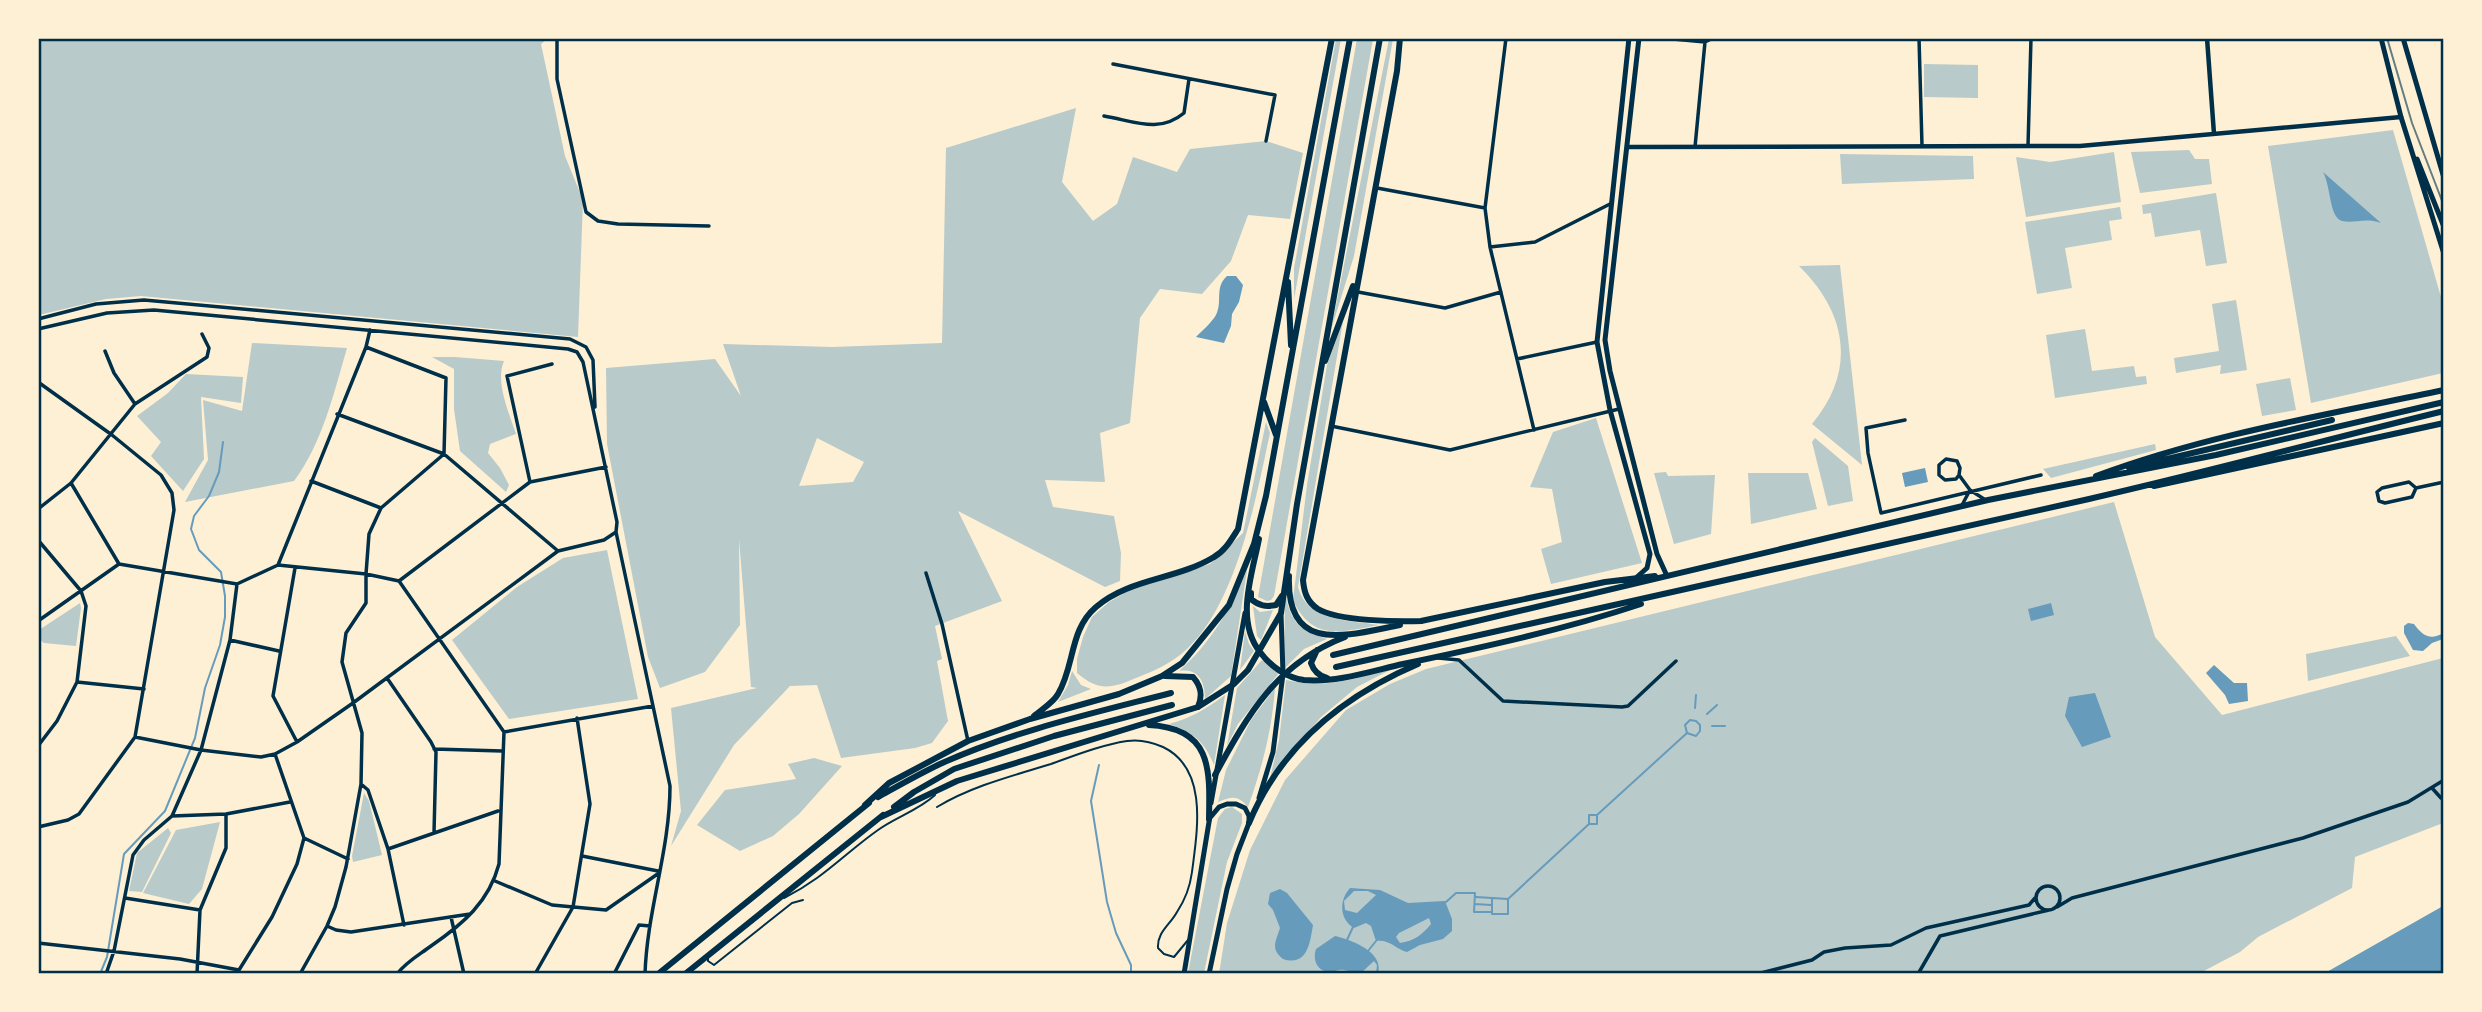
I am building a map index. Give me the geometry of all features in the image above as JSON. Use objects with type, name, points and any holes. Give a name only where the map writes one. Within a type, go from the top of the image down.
[{"type":"main road","points":[[1030,719],[1057,696],[1068,673],[1078,630],[1093,610],[1131,585],[1199,564],[1215,556],[1229,544],[1238,529],[1332,38]]},
{"type":"main road","points":[[1184,974],[1215,775],[1234,684],[1276,436],[1350,38]]},
{"type":"main road","points":[[1209,974],[1237,854],[1258,802],[1273,752],[1283,674],[1281,613],[1284,590],[1380,38]]},
{"type":"main road","points":[[1400,38],[1397,71],[1303,580],[1311,603],[1325,612],[1383,622],[1422,621]]},
{"type":"main road","points":[[1629,38],[1597,342],[1610,410],[1650,554],[1647,568],[1637,577]]},
{"type":"main road","points":[[1639,38],[1605,340],[1619,410],[1657,554],[1667,576]]},
{"type":"main road","points":[[2381,38],[2401,117],[2444,254]]},
{"type":"main road","points":[[2403,38],[2444,178]]},
{"type":"main road","points":[[2408,141],[2426,176],[2444,227]]},
{"type":"main road","points":[[1320,376],[1360,268]]},
{"type":"main road","points":[[1288,270],[1291,356]]},
{"type":"main road","points":[[2066,486],[2148,457],[2278,423],[2444,390]]},
{"type":"main road","points":[[1264,401],[1276,436]]},
{"type":"main road","points":[[1333,655],[1987,501],[2216,455],[2444,402]]},
{"type":"main road","points":[[1336,667],[2091,498],[2444,411]]},
{"type":"main road","points":[[2096,476],[2332,420]]},
{"type":"main road","points":[[2091,498],[2189,480],[2444,423]]},
{"type":"main road","points":[[658,974],[890,783],[968,741],[1030,719],[1119,694],[1162,676],[1182,663],[1202,642],[1229,605],[1254,544],[1266,496]]},
{"type":"main road","points":[[1290,552],[1292,610],[1300,622],[1322,634],[1353,634],[1637,577],[1667,576]]},
{"type":"main road","points":[[1250,584],[1251,599],[1256,604],[1267,607],[1276,605],[1284,590]]},
{"type":"main road","points":[[1246,610],[1250,630],[1260,652],[1283,674],[1300,680],[1332,678],[1548,632],[1666,595]]},
{"type":"main road","points":[[881,817],[944,786],[1198,707],[1234,684],[1248,670],[1281,613]]},
{"type":"main road","points":[[1215,775],[1238,733],[1283,674],[1318,649],[1353,634]]},
{"type":"main road","points":[[1318,649],[1311,663],[1313,668],[1322,676],[1332,678]]},
{"type":"main road","points":[[1258,802],[1296,750],[1326,717],[1362,691],[1433,658]]},
{"type":"main road","points":[[1162,676],[1192,677],[1198,683],[1201,694],[1198,707]]},
{"type":"main road","points":[[866,804],[965,754],[1087,715],[1171,693]]},
{"type":"main road","points":[[685,974],[881,817],[914,792],[954,769],[1054,736],[1172,705]]},
{"type":"main road","points":[[1140,725],[1170,726],[1192,738],[1206,760],[1210,782],[1209,820]]},
{"type":"main road","points":[[1209,820],[1219,807],[1236,804],[1245,808],[1249,823]]},
{"type":"street","points":[[558,38],[557,79],[586,212],[598,221],[618,224],[709,226]]},
{"type":"street","points":[[1506,38],[1485,208],[1490,247],[1534,430]]},
{"type":"street","points":[[1662,38],[1705,42],[1713,38]]},
{"type":"street","points":[[1919,38],[1922,146]]},
{"type":"street","points":[[2028,146],[2031,38]]},
{"type":"street","points":[[2207,38],[2214,134]]},
{"type":"street","points":[[1695,147],[1705,42]]},
{"type":"street","points":[[1112,64],[1275,95],[1266,141]]},
{"type":"street","points":[[1104,116],[1158,126],[1172,123],[1184,113],[1189,79]]},
{"type":"street","points":[[1627,147],[2080,146],[2401,117]]},
{"type":"street","points":[[1375,187],[1485,208]]},
{"type":"street","points":[[1490,247],[1535,242],[1610,204]]},
{"type":"street","points":[[1356,292],[1445,308],[1502,292]]},
{"type":"street","points":[[38,319],[96,304],[144,300],[570,339],[586,347],[593,360],[596,401],[594,409]]},
{"type":"street","points":[[38,328],[93,315],[146,310],[573,350],[582,358],[670,786],[670,816],[650,926],[645,974]]},
{"type":"street","points":[[278,565],[366,347],[370,330]]},
{"type":"street","points":[[38,509],[71,483],[135,404],[206,357],[209,348],[202,334]]},
{"type":"street","points":[[1517,359],[1597,342]]},
{"type":"street","points":[[300,973],[335,907],[348,859],[361,784],[362,733],[342,662],[346,633],[366,603],[369,534],[381,508],[444,454],[446,378],[366,347]]},
{"type":"street","points":[[105,351],[114,373],[135,404]]},
{"type":"street","points":[[530,482],[507,376],[552,364]]},
{"type":"street","points":[[38,382],[112,435],[160,475],[172,493],[174,510],[135,737],[79,814],[68,820],[38,827]]},
{"type":"street","points":[[1331,426],[1450,450],[1619,410]]},
{"type":"street","points":[[337,414],[444,454],[558,551]]},
{"type":"street","points":[[1905,420],[1866,428],[1868,453],[1881,513],[2041,475]]},
{"type":"street","points":[[1959,475],[1956,479],[1945,480],[1939,475],[1938,465],[1943,460],[1953,459],[1960,468],[1959,475],[1970,490],[1987,501]]},
{"type":"street","points":[[399,581],[530,482],[606,467]]},
{"type":"street","points":[[311,481],[381,508]]},
{"type":"street","points":[[2409,482],[2416,488],[2412,497],[2385,503],[2379,501],[2377,492],[2382,488],[2409,482]]},
{"type":"street","points":[[2416,488],[2444,482]]},
{"type":"street","points":[[71,483],[120,564]]},
{"type":"street","points":[[1961,507],[1970,490]]},
{"type":"street","points":[[135,737],[201,750],[261,757],[275,754],[353,703],[558,551],[616,532]]},
{"type":"street","points":[[38,540],[81,591],[86,606],[76,682],[57,721],[38,746]]},
{"type":"street","points":[[38,621],[120,564],[237,584],[278,565],[366,574],[399,581],[503,732],[503,751],[499,864],[495,881],[482,903],[472,913],[454,930],[404,965],[397,974]]},
{"type":"street","points":[[295,568],[273,696],[297,742]]},
{"type":"street","points":[[926,573],[942,624],[968,741]]},
{"type":"street","points":[[106,974],[134,855],[144,840],[172,816],[201,750],[230,640],[237,584]]},
{"type":"street","points":[[230,640],[280,651]]},
{"type":"street","points":[[1433,658],[1459,660],[1503,701],[1622,707],[1628,706],[1676,661]]},
{"type":"street","points":[[387,678],[434,749],[434,832]]},
{"type":"street","points":[[76,682],[144,689]]},
{"type":"street","points":[[503,732],[654,706]]},
{"type":"street","points":[[535,974],[573,907],[582,856],[590,804],[577,718]]},
{"type":"street","points":[[434,749],[503,751]]},
{"type":"street","points":[[38,943],[197,962],[239,972],[272,917],[297,864],[304,838],[275,754]]},
{"type":"street","points":[[1917,974],[1940,936],[2049,911],[2072,898],[2303,838],[2408,802],[2444,780]]},
{"type":"street","points":[[361,784],[368,790],[388,849],[404,925]]},
{"type":"street","points":[[2432,789],[2441,798]]},
{"type":"street","points":[[172,816],[226,814],[290,802]]},
{"type":"street","points":[[388,849],[499,811]]},
{"type":"street","points":[[197,974],[200,910],[226,848],[226,814]]},
{"type":"street","points":[[304,838],[348,859]]},
{"type":"street","points":[[582,856],[660,872]]},
{"type":"street","points":[[495,881],[552,905],[606,910],[660,872]]},
{"type":"street","points":[[1757,974],[1812,960],[1824,952],[1845,948],[1891,946],[1926,928],[2029,905],[2044,886],[2052,887],[2072,898]]},
{"type":"street","points":[[2057,907],[2060,899],[2058,891]]},
{"type":"street","points":[[125,898],[200,910]]},
{"type":"street","points":[[2035,898],[2038,905],[2049,911]]},
{"type":"street","points":[[327,926],[351,932],[472,913]]},
{"type":"street","points":[[451,917],[464,974]]},
{"type":"street","points":[[614,974],[639,925],[650,926]]},
{"type":"lane","points":[[937,807],[970,790],[1076,754],[1128,741],[1150,742],[1169,750],[1184,764],[1192,778],[1196,798],[1195,835],[1191,875],[1183,901],[1160,935],[1158,948],[1164,954],[1174,957],[1191,934]]},
{"type":"lane","points":[[774,903],[808,886],[878,830],[927,802],[944,786]]},
{"type":"lane","points":[[710,953],[708,961],[714,965],[792,904],[803,900]]},
{"type":"shaded area","points":[[38,39],[547,39],[541,44],[565,156],[583,200],[578,337],[141,296],[106,299],[39,315]]},
{"type":"shaded area","points":[[1336,39],[1341,39],[1294,299],[1294,268]]},
{"type":"shaded area","points":[[1357,39],[1373,39],[1274,596],[1267,601],[1258,597]]},
{"type":"shaded area","points":[[1389,39],[1393,39],[1354,256],[1331,330]]},
{"type":"shaded area","points":[[1924,64],[1978,65],[1978,98],[1924,97]]},
{"type":"shaded area","points":[[1076,108],[1062,182],[1093,221],[1117,204],[1133,157],[1177,172],[1190,149],[1266,141],[1303,153],[1290,219],[1248,215],[1231,261],[1202,294],[1160,289],[1140,318],[1130,423],[1100,433],[1105,482],[1045,480],[1053,507],[1114,516],[1121,553],[1120,581],[1105,587],[958,511],[1002,601],[935,626],[942,659],[937,661],[948,721],[932,743],[915,748],[841,758],[817,685],[790,686],[734,745],[671,846],[681,811],[671,708],[757,688],[751,687],[739,539],[740,625],[705,672],[660,688],[648,657],[607,444],[606,368],[715,359],[741,396],[723,344],[832,347],[942,343],[946,148]],"holes":[[[817,438],[864,462],[853,482],[799,486]]]},
{"type":"shaded area","points":[[2393,130],[2443,304],[2443,373],[2311,403],[2268,146]]},
{"type":"shaded area","points":[[2189,150],[2195,159],[2209,159],[2212,184],[2140,193],[2131,152]]},
{"type":"shaded area","points":[[2114,152],[2121,202],[2026,217],[2016,157],[2050,162]]},
{"type":"shaded area","points":[[1840,154],[1973,156],[1974,179],[1842,184]]},
{"type":"shaded area","points":[[2216,193],[2227,263],[2206,266],[2200,230],[2155,237],[2151,213],[2143,214],[2142,205]]},
{"type":"shaded area","points":[[2120,207],[2122,219],[2109,221],[2112,240],[2065,248],[2072,288],[2037,294],[2025,222]]},
{"type":"shaded area","points":[[1840,265],[1862,465],[1812,424],[1836,383],[1840,342],[1828,303],[1799,266]]},
{"type":"shaded area","points":[[2236,300],[2247,370],[2220,374],[2221,365],[2176,373],[2174,358],[2219,351],[2212,304]]},
{"type":"shaded area","points":[[1343,321],[1298,587],[1310,607],[1320,613],[1343,620],[1379,625],[1329,631],[1309,623],[1293,600],[1307,485],[1327,365]]},
{"type":"shaded area","points":[[2085,329],[2092,371],[2134,366],[2136,377],[2146,376],[2147,384],[2055,398],[2046,335]]},
{"type":"shaded area","points":[[252,343],[347,348],[320,435],[294,481],[185,502],[208,460],[203,400],[242,411]]},
{"type":"shaded area","points":[[432,357],[504,361],[502,388],[516,434],[490,444],[488,453],[509,485],[506,492],[460,451],[454,409],[454,369]]},
{"type":"shaded area","points":[[186,374],[243,377],[241,403],[201,397],[204,459],[183,491],[151,456],[161,442],[137,416],[168,393]]},
{"type":"shaded area","points":[[2290,378],[2296,410],[2262,416],[2256,384]]},
{"type":"shaded area","points":[[1596,418],[1642,563],[1551,584],[1541,549],[1562,542],[1552,489],[1530,487],[1553,432]]},
{"type":"shaded area","points":[[1266,422],[1270,433],[1251,518],[1232,577],[1204,629],[1181,654],[1163,666],[1127,682],[1105,686],[1085,679],[1077,673],[1077,659],[1092,617],[1109,602],[1132,589],[1210,564],[1243,533]]},
{"type":"shaded area","points":[[1815,438],[1848,466],[1853,501],[1828,506],[1812,442]]},
{"type":"shaded area","points":[[2155,444],[2156,450],[2051,478],[2043,469]]},
{"type":"shaded area","points":[[1666,472],[1668,476],[1715,475],[1711,534],[1674,544],[1654,473]]},
{"type":"shaded area","points":[[1748,473],[1808,473],[1817,509],[1751,524]]},
{"type":"shaded area","points":[[2114,502],[2155,637],[2222,715],[2443,658],[2443,823],[2355,857],[2352,888],[2258,937],[2240,952],[2200,973],[1219,974],[1227,923],[1250,850],[1285,780],[1346,710],[1390,684],[1426,669]]},
{"type":"shaded area","points":[[607,550],[638,699],[509,719],[452,640],[517,587],[563,558]]},
{"type":"shaded area","points":[[1247,570],[1231,676],[1205,699],[1204,687],[1199,677],[1191,672],[1179,671],[1219,625]]},
{"type":"shaded area","points":[[1285,593],[1290,612],[1298,624],[1327,639],[1304,649],[1284,669]]},
{"type":"shaded area","points":[[80,603],[76,646],[44,643],[39,639],[39,630]]},
{"type":"shaded area","points":[[1253,606],[1260,612],[1273,610],[1261,640],[1257,636]]},
{"type":"shaded area","points":[[1245,631],[1254,651],[1240,670]]},
{"type":"shaded area","points":[[2396,636],[2410,656],[2308,681],[2306,654]]},
{"type":"shaded area","points":[[1262,660],[1279,673],[1238,724],[1227,746],[1237,688]]},
{"type":"shaded area","points":[[1392,669],[1357,687],[1321,717],[1270,778],[1279,740],[1286,680],[1327,683]]},
{"type":"shaded area","points":[[1072,671],[1081,685],[1091,689],[1058,702],[1068,685]]},
{"type":"shaded area","points":[[1275,688],[1266,749],[1248,807],[1241,800],[1234,798],[1218,802],[1226,770],[1251,720]]},
{"type":"shaded area","points":[[1225,695],[1214,765],[1207,750],[1197,739],[1169,724],[1199,712]]},
{"type":"shaded area","points":[[814,758],[842,766],[799,814],[773,836],[740,851],[697,825],[725,790],[796,779],[788,764]]},
{"type":"shaded area","points":[[364,793],[369,801],[382,855],[353,862],[352,856]]},
{"type":"shaded area","points":[[1232,807],[1242,814],[1242,823],[1227,862],[1204,973],[1188,973],[1218,818],[1225,809]]},
{"type":"shaded area","points":[[220,822],[202,889],[189,904],[143,893],[176,830]]},
{"type":"shaded area","points":[[168,828],[171,833],[142,892],[129,891],[137,853]]},
{"type":"water","points":[[2323,172],[2381,223],[2346,222],[2338,218],[2332,207]]},
{"type":"water","points":[[1227,276],[1236,276],[1243,285],[1224,343],[1196,337],[1216,315],[1221,285]]},
{"type":"water","points":[[1925,468],[1928,482],[1905,487],[1902,473]]},
{"type":"water","points":[[2051,603],[2054,615],[2031,621],[2028,609]]},
{"type":"water","points":[[2408,623],[2414,624],[2427,636],[2434,637],[2443,633],[2443,639],[2432,643],[2423,651],[2413,650],[2404,633],[2404,626]]},
{"type":"water","points":[[2214,665],[2234,683],[2247,683],[2248,701],[2229,704],[2225,695],[2206,673]]},
{"type":"water","points":[[2095,693],[2111,737],[2082,747],[2065,716],[2069,697]]},
{"type":"water","points":[[1350,888],[1380,890],[1408,903],[1445,901],[1452,919],[1452,931],[1443,939],[1420,945],[1407,952],[1403,951],[1385,941],[1376,941],[1371,926],[1366,923],[1354,928],[1345,920],[1342,904]],"holes":[[[1354,891],[1368,891],[1376,895],[1357,913],[1345,910],[1344,901]],[[1429,918],[1431,924],[1421,934],[1400,943],[1396,937],[1399,933]]]},
{"type":"water","points":[[1280,889],[1287,893],[1313,925],[1311,939],[1303,956],[1291,961],[1283,959],[1276,952],[1280,928],[1268,904],[1270,893]]},
{"type":"water","points":[[2443,906],[2443,973],[2325,973]]},
{"type":"water","points":[[1335,936],[1358,944],[1372,953],[1379,966],[1378,973],[1374,961],[1361,973],[1323,971],[1316,962],[1316,949]]},
{"type":"waterway","points":[[100,974],[107,957],[124,854],[165,811],[195,738],[205,688],[220,645],[225,617],[221,572],[199,550],[191,529],[194,516],[209,496],[219,472],[223,442]]},
{"type":"waterway","points":[[1695,708],[1696,695]]},
{"type":"waterway","points":[[1707,714],[1717,705]]},
{"type":"waterway","points":[[1589,824],[1589,815],[1597,815],[1687,733],[1685,725],[1690,720],[1700,725],[1696,736],[1687,733]]},
{"type":"waterway","points":[[1712,726],[1725,726]]},
{"type":"waterway","points":[[1099,765],[1091,801],[1107,902],[1116,933],[1131,965],[1131,974]]},
{"type":"waterway","points":[[1492,898],[1492,914],[1508,914],[1508,899],[1589,824],[1597,824],[1597,816]]},
{"type":"waterway","points":[[1446,902],[1456,893],[1475,893],[1474,912],[1491,912]]},
{"type":"waterway","points":[[1476,897],[1508,899]]},
{"type":"waterway","points":[[1475,904],[1491,905]]},
{"type":"waterway","points":[[1347,940],[1353,927]]},
{"type":"waterway","points":[[1368,951],[1376,941]]},
{"type":"tram line","points":[[2387,38],[2412,123],[2444,206]]}]
